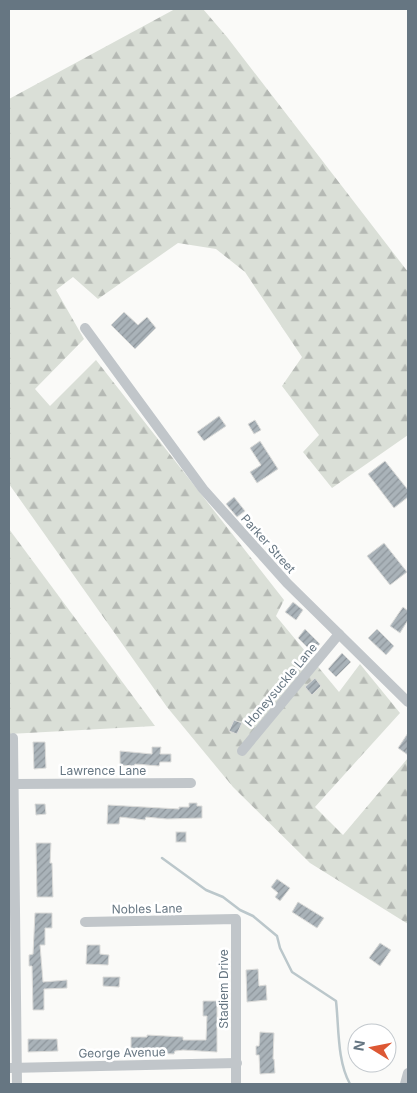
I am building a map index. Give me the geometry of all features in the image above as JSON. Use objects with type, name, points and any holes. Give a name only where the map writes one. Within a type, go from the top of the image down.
[{"type":"street","name":"Parker Street","points":[[86,328],[203,489],[287,583],[408,702]]},
{"type":"street","name":"Honeysuckle Lane","points":[[242,751],[340,634]]},
{"type":"street","points":[[13,738],[13,1068],[17,1084]]},
{"type":"street","name":"Lawrence Lane","points":[[14,784],[191,783]]},
{"type":"street","name":"Stadiem Drive","points":[[210,920],[236,919],[236,1084]]},
{"type":"street","name":"Nobles Lane","points":[[85,922],[210,920]]},
{"type":"street","name":"George Avenue","points":[[13,1068],[237,1063]]},
{"type":"street","points":[[405,1084],[408,1073]]},
{"type":"green space","points":[[175,9],[203,9],[227,37],[408,272],[408,435],[332,488],[303,452],[319,435],[282,386],[302,357],[245,272],[216,249],[178,243],[98,299],[73,277],[56,290],[84,339],[35,389],[50,406],[96,360],[284,600],[276,616],[339,692],[360,664],[400,713],[315,807],[343,835],[408,758],[408,924],[310,863],[233,787],[167,707],[9,484],[9,99]]},
{"type":"green space","points":[[9,529],[155,726],[9,734]]},
{"type":"building","points":[[124,312],[138,325],[147,317],[156,328],[135,349],[111,325]]},
{"type":"building","points":[[219,416],[226,426],[204,441],[197,432]]},
{"type":"building","points":[[255,420],[261,430],[254,434],[248,424]]},
{"type":"building","points":[[260,441],[278,469],[257,483],[250,472],[261,465],[250,448]]},
{"type":"building","points":[[385,461],[408,490],[408,497],[394,508],[368,474]]},
{"type":"building","points":[[234,497],[245,511],[237,517],[226,504]]},
{"type":"building","points":[[384,543],[407,572],[390,585],[367,556]]},
{"type":"building","points":[[293,602],[303,610],[296,620],[285,612]]},
{"type":"building","points":[[403,607],[408,611],[408,620],[400,633],[390,626]]},
{"type":"building","points":[[305,629],[320,644],[312,652],[298,638]]},
{"type":"building","points":[[377,629],[394,646],[386,655],[368,638]]},
{"type":"building","points":[[342,653],[351,662],[336,677],[328,669]]},
{"type":"building","points":[[315,678],[321,686],[312,695],[305,687]]},
{"type":"building","points":[[234,720],[242,723],[237,734],[229,731]]},
{"type":"building","points":[[408,733],[408,755],[398,748]]},
{"type":"building","points":[[33,742],[45,742],[46,768],[34,769]]},
{"type":"building","points":[[152,747],[161,747],[160,754],[171,754],[171,762],[160,762],[159,766],[120,765],[120,751],[152,754]]},
{"type":"building","points":[[189,803],[197,803],[197,806],[202,806],[202,818],[167,819],[146,817],[145,820],[120,817],[119,824],[107,824],[108,805],[179,809],[179,807],[189,807]]},
{"type":"building","points":[[35,804],[45,804],[46,814],[36,815]]},
{"type":"building","points":[[176,832],[186,832],[186,842],[176,842]]},
{"type":"building","points":[[36,843],[51,843],[50,863],[52,863],[53,897],[37,897]]},
{"type":"building","points":[[277,879],[290,888],[280,901],[275,897],[278,893],[271,887]]},
{"type":"building","points":[[298,902],[324,918],[317,928],[292,912]]},
{"type":"building","points":[[35,913],[52,913],[52,928],[45,928],[45,945],[40,945],[43,982],[67,980],[67,988],[44,989],[44,1010],[33,1010],[32,966],[29,966],[29,955],[33,954]]},
{"type":"building","points":[[380,943],[391,950],[380,966],[369,958]]},
{"type":"building","points":[[87,945],[100,945],[100,954],[109,955],[108,965],[86,964]]},
{"type":"building","points":[[258,969],[259,986],[266,985],[267,1000],[247,1002],[246,970]]},
{"type":"building","points":[[103,977],[120,977],[119,987],[103,986]]},
{"type":"building","points":[[203,1001],[217,1001],[217,1052],[183,1050],[175,1051],[174,1054],[146,1053],[146,1050],[131,1050],[131,1037],[147,1037],[147,1035],[183,1037],[183,1040],[206,1040],[207,1016],[203,1016]]},
{"type":"building","points":[[260,1032],[274,1033],[273,1059],[275,1073],[260,1074],[259,1055],[256,1055],[256,1046],[259,1046]]},
{"type":"building","points":[[28,1039],[57,1039],[58,1051],[28,1052]]},
{"type":"waterway","points":[[162,858],[206,890],[223,897],[240,910],[253,916],[277,936],[280,948],[292,972],[336,1001],[339,1044],[343,1065],[350,1084]]}]
